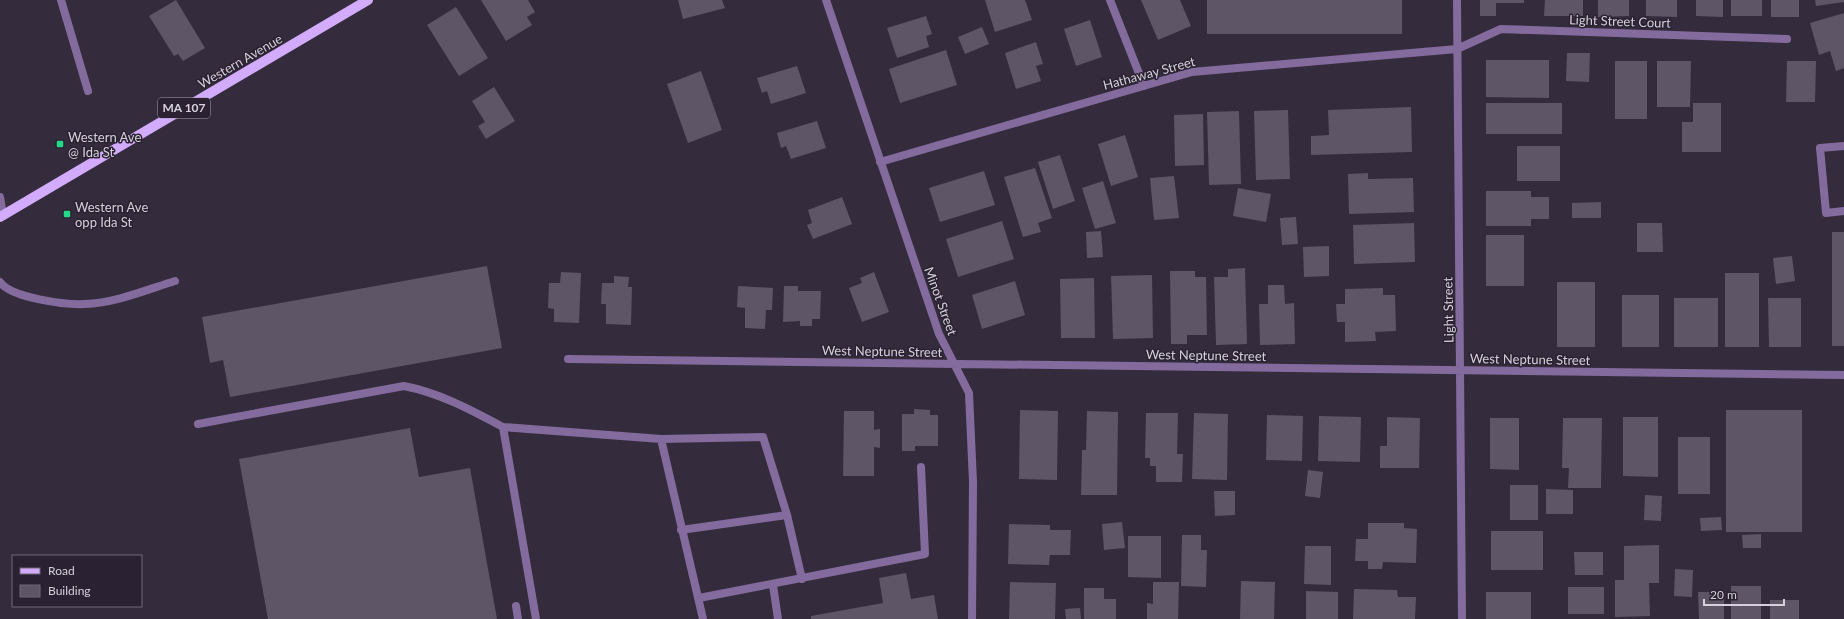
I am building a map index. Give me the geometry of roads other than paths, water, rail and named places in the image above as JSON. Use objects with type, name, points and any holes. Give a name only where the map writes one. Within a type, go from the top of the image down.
[{"type":"main road","name":"Western Avenue","points":[[1,216],[368,0]]},
{"type":"street","points":[[62,0],[88,91]]},
{"type":"street","name":"Minot Street","points":[[826,0],[939,334],[969,393],[973,482],[972,619]]},
{"type":"street","points":[[1110,0],[1144,86]]},
{"type":"street","name":"Light Street","points":[[1457,0],[1462,619]]},
{"type":"street","name":"Light Street Court","points":[[1457,49],[1501,28],[1786,39]]},
{"type":"street","name":"Hathaway Street","points":[[880,162],[1192,72],[1457,49]]},
{"type":"street","points":[[1844,146],[1820,148],[1826,212],[1844,211]]},
{"type":"street","points":[[0,197],[1,216]]},
{"type":"street","points":[[0,282],[14,292],[27,298],[85,304],[112,299],[175,281]]},
{"type":"street","name":"West Neptune Street","points":[[568,359],[1844,375]]},
{"type":"street","points":[[198,424],[404,386],[422,389],[451,400],[502,427],[661,439],[763,437],[787,515],[802,579]]},
{"type":"street","points":[[502,427],[536,619]]},
{"type":"street","points":[[661,439],[681,530],[703,619]]},
{"type":"street","points":[[699,598],[773,585],[925,554],[921,467]]},
{"type":"street","points":[[681,530],[787,515]]},
{"type":"street","points":[[773,585],[778,619]]},
{"type":"street","points":[[516,606],[518,619]]},
{"type":"place","name":"Western Ave @ Ida St","points":[[60,144]]},
{"type":"place","name":"Western Ave opp Ida St","points":[[67,214]]}]
